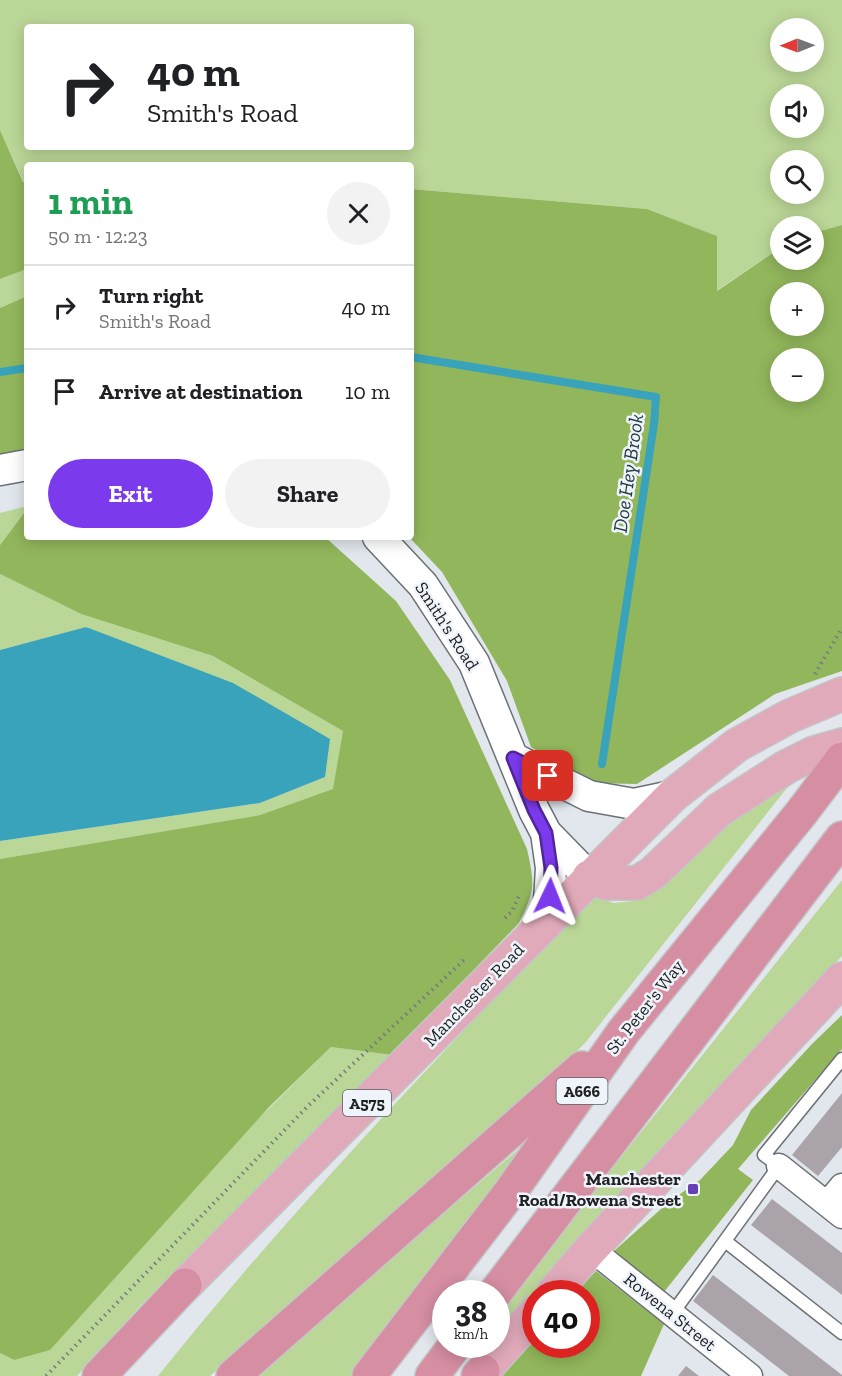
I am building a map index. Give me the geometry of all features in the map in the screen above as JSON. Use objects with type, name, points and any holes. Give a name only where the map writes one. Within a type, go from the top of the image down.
[{"type":"highway","name":"St. Peter's Way","points":[[369,1376],[511,1191],[624,1031],[802,812],[842,759]]},
{"type":"highway","name":"A666","points":[[505,1280],[842,838]]},
{"type":"highway","points":[[233,1376],[624,1031]]},
{"type":"highway","points":[[99,1376],[185,1285]]},
{"type":"highway","points":[[432,1376],[446,1358]]},
{"type":"main road","name":"Manchester Road","points":[[185,1285],[672,796],[737,745],[790,716],[842,694]]},
{"type":"main road","points":[[589,877],[606,883],[637,883],[653,873],[719,810],[786,767],[814,753],[842,745]]},
{"type":"main road","points":[[564,1280],[842,979]]},
{"type":"main road","points":[[480,1373],[522,1327]]},
{"type":"street","points":[[0,470],[24,466]]},
{"type":"street","name":"Smith's Road","points":[[381,540],[423,585],[474,663],[534,810],[546,833],[589,877]]},
{"type":"street","points":[[513,758],[589,796],[634,804],[672,796]]},
{"type":"street","name":"Smith's Road","points":[[546,833],[551,868],[548,919]]},
{"type":"street","points":[[779,1166],[837,1202]]},
{"type":"street","name":"Rowena Street","points":[[591,1249],[750,1376]]},
{"type":"lane","points":[[672,1314],[779,1166],[764,1155],[842,1059]]},
{"type":"lane","points":[[725,1241],[842,1333]]},
{"type":"path","points":[[504,919],[512,911],[523,889]]},
{"type":"path","points":[[46,1376],[308,1106],[472,952]]},
{"type":"green space","points":[[0,0],[842,0],[842,225],[824,230],[824,216],[770,216],[770,255],[716,291],[717,236],[647,209],[414,189],[414,162],[24,162],[24,183],[0,130]]},
{"type":"green space","points":[[0,130],[24,182],[24,270],[0,279]]},
{"type":"green space","points":[[414,189],[647,209],[717,236],[717,291],[770,255],[770,270],[824,270],[824,230],[842,225],[842,671],[775,694],[637,784],[589,783],[531,747],[507,681],[442,572],[412,540],[414,540]]},
{"type":"green space","points":[[24,270],[24,297],[0,308],[0,279]]},
{"type":"green space","points":[[24,297],[24,451],[0,456],[0,308]]},
{"type":"green space","points":[[24,507],[24,513],[0,545],[0,513]]},
{"type":"green space","points":[[24,513],[24,540],[328,540],[396,601],[450,680],[527,849],[532,880],[531,895],[519,923],[392,1055],[331,1047],[270,1106],[50,1350],[14,1360],[0,1353],[0,859],[260,815],[333,789],[343,731],[213,656],[81,614],[0,574],[0,545]]},
{"type":"green space","points":[[0,574],[81,614],[213,656],[343,731],[334,789],[260,815],[0,859],[0,841],[260,803],[325,777],[87,627],[0,650]]},
{"type":"green space","points":[[798,774],[585,1043],[535,1093],[210,1376],[158,1376],[209,1313],[316,1191],[425,1071],[593,895],[614,903],[634,901],[659,888],[732,818]]},
{"type":"green space","points":[[842,880],[842,956],[728,1077],[551,1280],[523,1280]]},
{"type":"green space","points":[[842,1015],[842,1049],[738,1169],[753,1180],[664,1292],[614,1251],[670,1201],[700,1180],[733,1145],[751,1110]]},
{"type":"green space","points":[[331,1047],[392,1055],[214,1235],[140,1306],[77,1376],[0,1376],[0,1353],[14,1360]]},
{"type":"green space","points":[[535,1135],[350,1376],[255,1376]]},
{"type":"green space","points":[[596,1271],[664,1324],[641,1376],[499,1376],[522,1349],[522,1358],[600,1358],[600,1280],[587,1280]]},
{"type":"green space","points":[[522,1281],[522,1313],[510,1328],[510,1296]]},
{"type":"water","points":[[86,627],[233,683],[330,739],[325,777],[260,803],[0,841],[0,650]]},
{"type":"building","points":[[842,1093],[842,1147],[818,1176],[792,1155]]},
{"type":"building","points":[[772,1199],[842,1253],[842,1295],[751,1225]]},
{"type":"building","points":[[713,1275],[842,1376],[789,1376],[693,1301]]},
{"type":"building","points":[[686,1366],[699,1376],[678,1376]]},
{"type":"waterway","name":"Doe Hey Brook","points":[[414,357],[656,397],[654,424],[602,764]]},
{"type":"waterway","name":"Doe Hey Brook","points":[[0,372],[24,368]]},
{"type":"place","name":"Manchester Road/Rowena Street","points":[[693,1189]]},
{"type":"route","points":[[548,776],[513,758],[546,833],[551,868],[550,896]]}]
